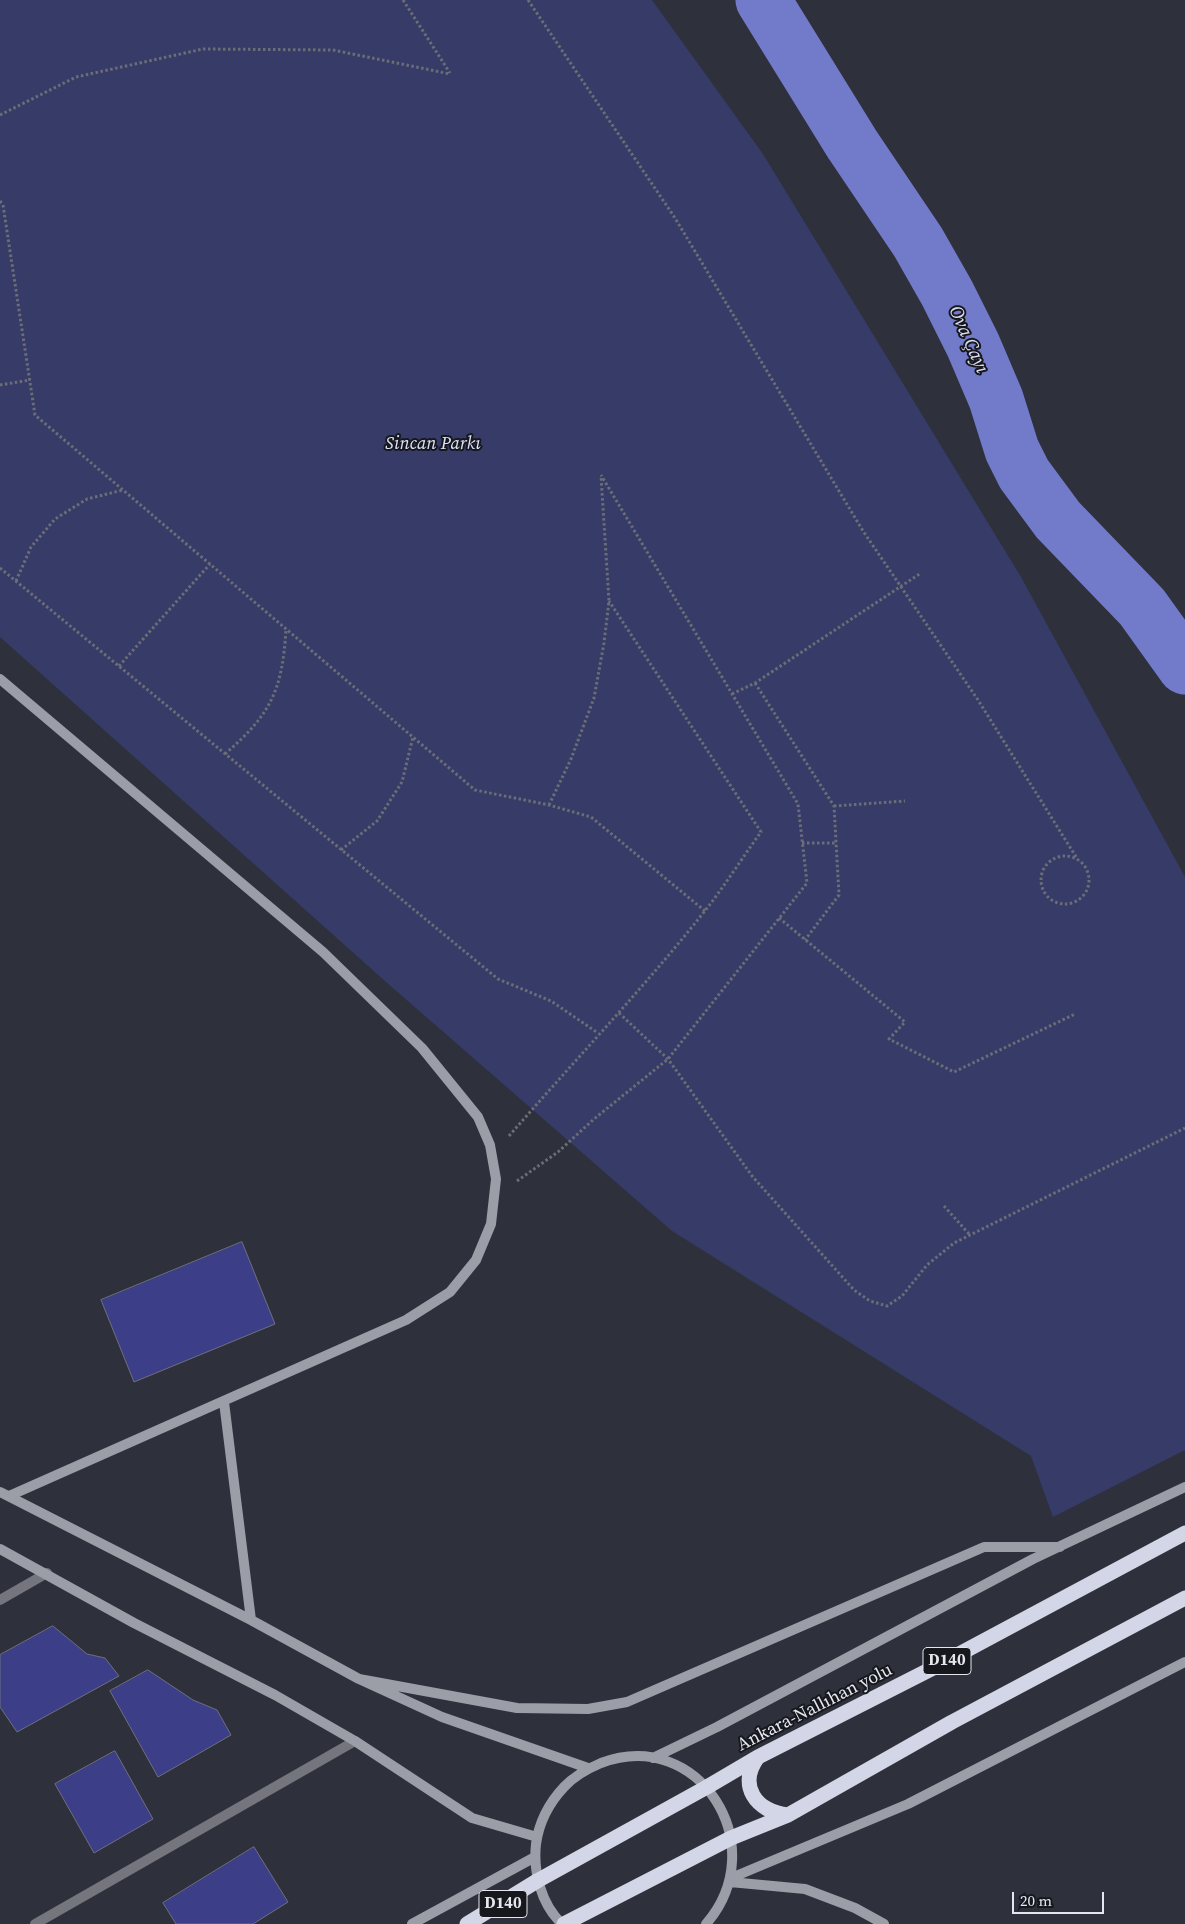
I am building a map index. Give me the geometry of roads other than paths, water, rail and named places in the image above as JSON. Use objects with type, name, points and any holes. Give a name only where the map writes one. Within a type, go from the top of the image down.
[{"type":"highway","name":"Ankara-Nallıhan yolu","points":[[467,1924],[538,1881],[708,1787],[758,1757],[935,1667],[1185,1533]]},
{"type":"highway","points":[[563,1924],[731,1838],[788,1815],[952,1722],[1185,1598]]},
{"type":"highway","points":[[758,1757],[752,1765],[750,1782],[756,1801],[764,1809],[774,1814],[788,1815]]},
{"type":"street","points":[[0,679],[322,952],[415,1041],[478,1117],[492,1155],[496,1178],[491,1224],[476,1260],[450,1292],[406,1320],[224,1402],[4,1494]]},
{"type":"street","points":[[224,1402],[251,1620]]},
{"type":"street","points":[[653,1758],[717,1727],[1060,1547],[1185,1487]]},
{"type":"street","points":[[4,1494],[251,1620],[359,1679],[442,1717],[588,1768]]},
{"type":"street","points":[[359,1679],[517,1708],[588,1709],[627,1702],[984,1547],[1060,1547]]},
{"type":"street","points":[[0,1549],[47,1573],[134,1623],[275,1695],[355,1741],[472,1818],[537,1837]]},
{"type":"street","points":[[0,1600],[47,1573]]},
{"type":"street","points":[[730,1880],[908,1804],[1185,1662]]},
{"type":"street","points":[[35,1924],[355,1741]]},
{"type":"street","points":[[563,1924],[546,1901],[538,1880],[535,1857],[537,1837],[543,1816],[555,1797],[570,1780],[588,1768],[609,1760],[631,1756],[653,1758],[670,1763],[686,1771],[712,1794],[722,1809],[732,1842],[733,1860],[730,1880],[723,1900],[706,1924]]},
{"type":"street","points":[[412,1924],[535,1857]]},
{"type":"street","points":[[730,1880],[805,1888],[855,1908],[884,1924]]},
{"type":"waterway","name":"Ova Çayı","points":[[763,0],[852,144],[918,242],[947,293],[973,345],[996,399],[1012,450],[1024,474],[1058,520],[1142,607],[1185,667]]},
{"type":"park label","name":"Sincan Parkı","points":[[433,444]]}]
